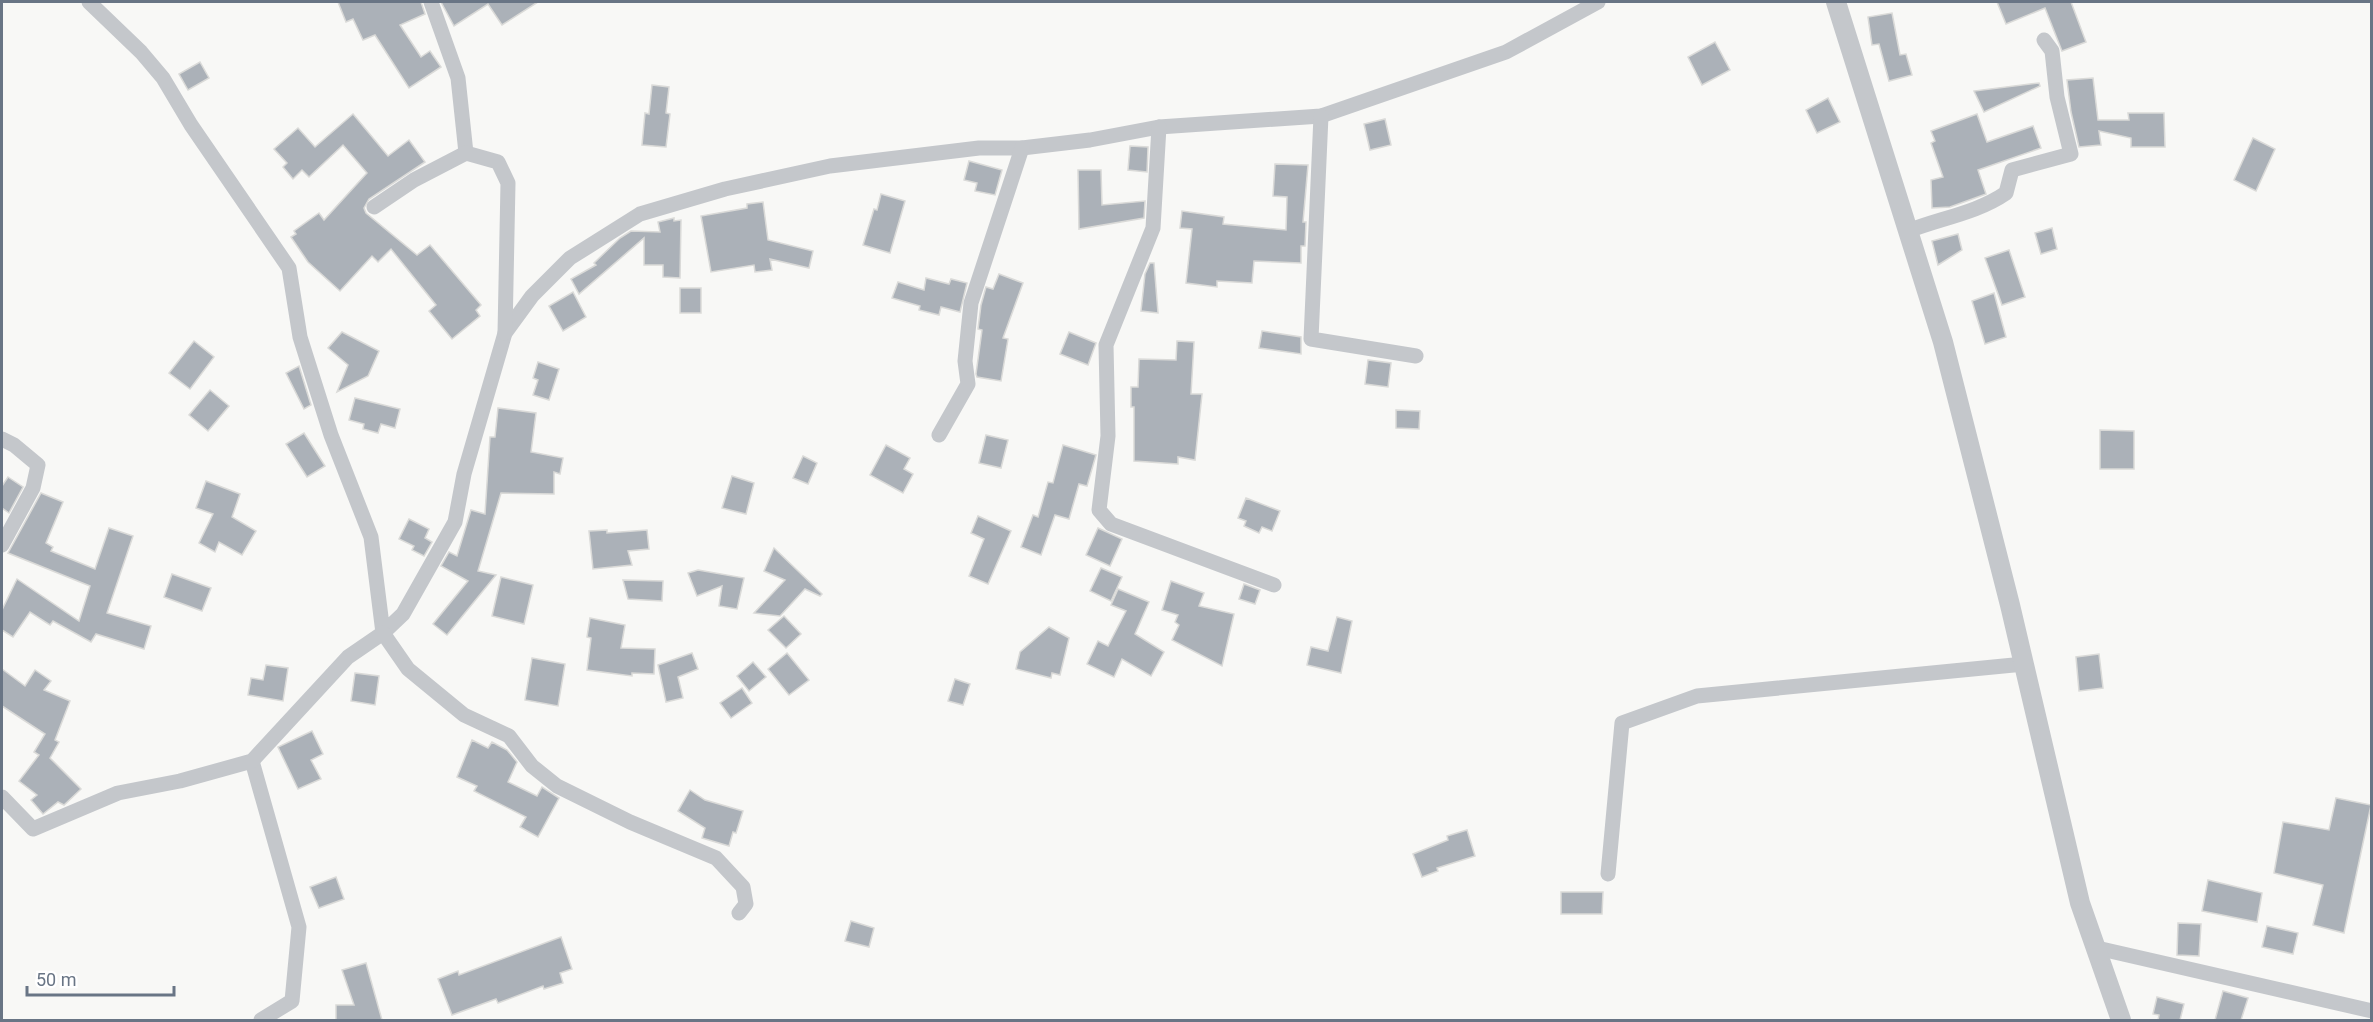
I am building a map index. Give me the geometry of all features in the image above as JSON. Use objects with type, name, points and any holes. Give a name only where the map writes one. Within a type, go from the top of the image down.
[{"type":"street","points":[[89,2],[141,52],[163,78],[289,268],[300,338],[331,435],[371,537],[383,633],[408,669],[464,715],[509,736],[532,766],[557,786],[630,822],[716,858],[743,887],[746,904],[740,913]]},
{"type":"street","points":[[431,2],[458,78],[466,153]]},
{"type":"street","points":[[505,333],[532,296],[570,258],[640,214],[725,189],[830,166],[979,148],[1022,147],[1090,140],[1159,128],[1322,116],[1506,52],[1598,2]]},
{"type":"street","points":[[1836,2],[1943,342],[2024,664],[2080,903],[2121,1020]]},
{"type":"street","points":[[1908,231],[1941,218],[1976,210],[1993,201],[2006,193],[2012,170],[2071,154],[2057,97],[2052,51],[2044,40]]},
{"type":"street","points":[[1322,116],[1311,339],[1416,356]]},
{"type":"street","points":[[1159,128],[1153,228],[1106,345],[1108,436],[1099,510],[1111,524],[1274,585]]},
{"type":"street","points":[[939,435],[968,384],[965,361],[971,303],[1022,147]]},
{"type":"street","points":[[2,797],[33,829],[118,794],[180,781],[252,761],[348,657],[383,633],[403,615],[454,522],[464,474],[505,333],[508,183],[498,162],[466,153],[414,180],[374,207]]},
{"type":"street","points":[[2,439],[14,445],[38,465],[33,488],[2,544]]},
{"type":"street","points":[[1608,874],[1622,723],[1697,696],[2024,664]]},
{"type":"street","points":[[252,761],[299,927],[292,1001],[261,1020]]},
{"type":"street","points":[[2097,948],[2372,1011]]},
{"type":"building","points":[[338,2],[421,2],[425,14],[400,25],[421,57],[430,51],[441,67],[409,88],[375,35],[363,40],[353,19],[346,22]]},
{"type":"building","points":[[441,2],[538,2],[502,25],[488,4],[454,26]]},
{"type":"building","points":[[1997,2],[2071,2],[2086,42],[2062,51],[2045,8],[2006,24]]},
{"type":"building","points":[[1892,13],[1900,55],[1906,54],[1912,75],[1889,81],[1879,44],[1872,45],[1868,17]]},
{"type":"building","points":[[1715,42],[1730,70],[1702,85],[1688,57]]},
{"type":"building","points":[[200,62],[209,78],[188,90],[179,74]]},
{"type":"building","points":[[2093,78],[2098,120],[2129,120],[2128,113],[2164,113],[2165,147],[2131,147],[2131,138],[2099,131],[2101,145],[2079,147],[2067,80]]},
{"type":"building","points":[[2039,83],[2040,86],[1984,112],[1974,91]]},
{"type":"building","points":[[652,85],[669,87],[666,113],[670,114],[666,147],[642,145],[645,113],[649,114]]},
{"type":"building","points":[[1828,98],[1840,122],[1817,133],[1806,110]]},
{"type":"building","points":[[353,114],[388,156],[409,140],[425,162],[369,199],[364,208],[366,213],[417,255],[430,245],[481,305],[476,310],[480,316],[452,339],[429,311],[436,305],[391,249],[378,262],[372,256],[340,291],[308,262],[291,237],[296,234],[294,231],[319,213],[324,220],[367,173],[343,145],[309,177],[302,170],[293,179],[283,167],[287,163],[274,149],[298,128],[315,147]]},
{"type":"building","points":[[1977,114],[1987,142],[2033,126],[2041,148],[1978,170],[1986,194],[1950,207],[1932,208],[1931,180],[1943,177],[1931,143],[1935,141],[1931,131]]},
{"type":"building","points":[[1385,119],[1391,145],[1370,150],[1364,124]]},
{"type":"building","points":[[2253,138],[2275,149],[2256,191],[2234,180]]},
{"type":"building","points":[[1130,146],[1148,147],[1147,172],[1128,170]]},
{"type":"building","points":[[969,161],[1002,170],[995,195],[975,191],[977,183],[964,180]]},
{"type":"building","points":[[1275,164],[1308,165],[1303,222],[1306,222],[1305,246],[1301,246],[1301,263],[1254,261],[1252,283],[1217,281],[1217,287],[1186,283],[1192,229],[1180,228],[1182,211],[1224,217],[1223,224],[1286,230],[1287,197],[1273,196]]},
{"type":"building","points":[[1078,170],[1101,170],[1102,205],[1145,201],[1144,218],[1079,229]]},
{"type":"building","points":[[881,194],[905,201],[890,253],[863,245]]},
{"type":"building","points":[[763,202],[768,240],[813,251],[809,268],[770,259],[772,270],[755,272],[754,265],[711,272],[701,216],[747,208],[747,204]]},
{"type":"building","points":[[674,218],[674,221],[681,220],[680,278],[663,277],[663,265],[644,265],[644,238],[579,294],[571,279],[596,265],[594,263],[620,238],[631,231],[660,232],[658,222]]},
{"type":"building","points":[[2052,228],[2057,249],[2041,254],[2035,233]]},
{"type":"building","points":[[1958,234],[1962,250],[1938,265],[1932,241]]},
{"type":"building","points":[[2009,250],[2025,297],[2002,305],[1985,258]]},
{"type":"building","points":[[1150,263],[1154,263],[1158,313],[1141,311],[1145,274]]},
{"type":"building","points":[[999,274],[1023,283],[1003,338],[1008,339],[1001,381],[977,377],[976,374],[982,330],[978,329],[981,305],[986,287],[993,289]]},
{"type":"building","points":[[926,278],[949,284],[951,279],[967,283],[960,312],[941,307],[939,315],[919,310],[920,306],[892,298],[898,282],[924,290]]},
{"type":"building","points":[[680,288],[701,288],[701,313],[680,313]]},
{"type":"building","points":[[573,292],[586,317],[563,331],[549,306]]},
{"type":"building","points":[[1994,293],[2006,337],[1985,344],[1972,301]]},
{"type":"building","points":[[1262,331],[1301,337],[1301,354],[1259,348]]},
{"type":"building","points":[[342,332],[379,351],[368,376],[337,392],[348,365],[328,348]]},
{"type":"building","points":[[1069,332],[1096,343],[1088,365],[1060,354]]},
{"type":"building","points":[[194,341],[214,357],[190,389],[169,373]]},
{"type":"building","points":[[1177,341],[1194,342],[1191,394],[1202,394],[1195,460],[1178,457],[1178,464],[1134,461],[1134,407],[1131,407],[1131,387],[1138,387],[1139,359],[1176,360]]},
{"type":"building","points":[[1368,360],[1391,363],[1388,387],[1365,384]]},
{"type":"building","points":[[538,362],[559,369],[549,400],[533,395],[538,380],[533,378]]},
{"type":"building","points":[[299,366],[311,405],[304,409],[286,373]]},
{"type":"building","points":[[210,390],[229,406],[208,431],[189,415]]},
{"type":"building","points":[[355,398],[400,409],[395,428],[381,424],[378,433],[363,429],[364,424],[349,420]]},
{"type":"building","points":[[498,408],[536,413],[531,452],[563,458],[560,474],[554,472],[554,494],[501,493],[478,571],[496,575],[447,635],[433,624],[468,581],[441,566],[449,552],[457,556],[471,510],[485,514],[490,437],[495,437]]},
{"type":"building","points":[[1396,410],[1420,411],[1419,429],[1396,428]]},
{"type":"building","points":[[2100,430],[2134,431],[2134,469],[2100,469]]},
{"type":"building","points":[[304,433],[325,466],[307,477],[286,444]]},
{"type":"building","points":[[986,435],[1008,440],[1001,468],[979,463]]},
{"type":"building","points":[[886,445],[910,458],[904,469],[913,474],[903,493],[870,475]]},
{"type":"building","points":[[1063,445],[1096,455],[1087,486],[1079,484],[1069,519],[1055,515],[1041,555],[1021,547],[1033,515],[1038,517],[1048,482],[1053,483]]},
{"type":"building","points":[[803,456],[817,463],[808,484],[793,478]]},
{"type":"building","points":[[732,476],[754,483],[746,514],[722,508]]},
{"type":"building","points":[[8,477],[23,487],[9,513],[2,508],[2,486]]},
{"type":"building","points":[[206,481],[240,494],[232,517],[256,531],[242,555],[219,542],[215,552],[199,543],[213,514],[196,508]]},
{"type":"building","points":[[41,493],[63,502],[46,543],[53,547],[51,551],[95,569],[109,528],[133,536],[107,613],[151,626],[144,649],[96,634],[91,642],[53,621],[50,625],[30,612],[13,637],[2,630],[2,610],[17,579],[79,621],[90,586],[8,553]]},
{"type":"building","points":[[1246,498],[1280,511],[1272,531],[1262,527],[1259,533],[1244,526],[1246,521],[1238,518]]},
{"type":"building","points":[[978,516],[1011,531],[988,584],[969,576],[984,539],[971,533]]},
{"type":"building","points":[[409,519],[429,529],[425,538],[432,542],[424,556],[412,550],[414,546],[399,539]]},
{"type":"building","points":[[1098,528],[1122,539],[1110,566],[1086,555]]},
{"type":"building","points":[[607,530],[607,533],[647,530],[649,549],[628,551],[632,565],[593,569],[589,531]]},
{"type":"building","points":[[774,548],[822,594],[820,596],[805,589],[780,616],[754,613],[785,580],[764,571]]},
{"type":"building","points":[[1101,568],[1122,577],[1111,601],[1090,591]]},
{"type":"building","points":[[698,570],[744,578],[737,609],[719,606],[722,586],[697,596],[688,573]]},
{"type":"building","points":[[172,574],[211,588],[202,611],[164,597]]},
{"type":"building","points":[[501,577],[533,585],[524,624],[492,616]]},
{"type":"building","points":[[623,580],[663,581],[662,601],[628,599]]},
{"type":"building","points":[[1171,581],[1204,593],[1199,606],[1234,614],[1222,666],[1172,640],[1179,625],[1175,622],[1178,615],[1162,610]]},
{"type":"building","points":[[1244,584],[1260,590],[1255,604],[1239,599]]},
{"type":"building","points":[[1118,589],[1149,602],[1135,634],[1164,652],[1151,676],[1122,659],[1114,677],[1087,664],[1098,641],[1108,646],[1126,611],[1111,605]]},
{"type":"building","points":[[784,616],[801,634],[786,648],[768,630]]},
{"type":"building","points":[[1337,617],[1352,621],[1341,673],[1307,665],[1311,647],[1328,651]]},
{"type":"building","points":[[590,618],[625,625],[621,648],[655,649],[654,674],[632,673],[632,676],[587,670],[591,638],[587,637]]},
{"type":"building","points":[[1049,627],[1069,638],[1060,675],[1052,673],[1051,678],[1016,669],[1020,652]]},
{"type":"building","points":[[692,653],[698,669],[678,677],[683,698],[666,702],[658,665]]},
{"type":"building","points":[[787,653],[809,680],[789,695],[768,669]]},
{"type":"building","points":[[2099,654],[2103,688],[2079,691],[2076,657]]},
{"type":"building","points":[[532,658],[565,664],[558,706],[525,700]]},
{"type":"building","points":[[753,662],[766,677],[749,691],[737,676]]},
{"type":"building","points":[[266,665],[288,668],[283,701],[248,695],[251,678],[263,680]]},
{"type":"building","points":[[2,669],[25,686],[35,670],[51,681],[44,690],[70,701],[55,740],[59,742],[50,758],[81,789],[64,805],[58,802],[43,814],[31,800],[37,795],[19,781],[39,755],[34,752],[45,734],[2,706]]},
{"type":"building","points":[[355,673],[379,676],[375,705],[351,701]]},
{"type":"building","points":[[955,679],[970,684],[963,705],[948,701]]},
{"type":"building","points":[[742,688],[752,703],[731,718],[720,703]]},
{"type":"building","points":[[312,731],[323,754],[311,760],[321,779],[298,789],[278,747]]},
{"type":"building","points":[[472,740],[488,748],[492,742],[507,750],[517,762],[508,782],[537,796],[542,787],[559,798],[538,837],[520,827],[526,817],[474,791],[477,786],[457,777]]},
{"type":"building","points":[[690,790],[705,800],[743,811],[729,846],[702,838],[705,828],[678,811]]},
{"type":"building","points":[[2336,798],[2371,805],[2344,933],[2313,925],[2323,885],[2274,873],[2283,822],[2329,830]]},
{"type":"building","points":[[1467,830],[1475,856],[1437,868],[1438,871],[1422,877],[1413,854],[1448,840],[1447,836]]},
{"type":"building","points":[[336,877],[344,899],[319,908],[310,887]]},
{"type":"building","points":[[2208,880],[2262,893],[2257,922],[2202,911]]},
{"type":"building","points":[[1561,892],[1603,892],[1602,914],[1561,914]]},
{"type":"building","points":[[851,921],[874,928],[869,947],[845,941]]},
{"type":"building","points":[[2178,923],[2201,924],[2199,956],[2177,955]]},
{"type":"building","points":[[2267,926],[2298,933],[2293,954],[2262,947]]},
{"type":"building","points":[[561,937],[572,969],[560,973],[563,983],[544,989],[543,986],[498,1003],[496,999],[452,1015],[438,979],[458,971],[459,975]]},
{"type":"building","points":[[366,963],[382,1020],[336,1020],[336,1005],[354,1005],[342,970]]},
{"type":"building","points":[[2223,991],[2248,998],[2241,1020],[2215,1020]]},
{"type":"building","points":[[2157,997],[2184,1004],[2180,1020],[2158,1020],[2159,1015],[2153,1014]]}]
